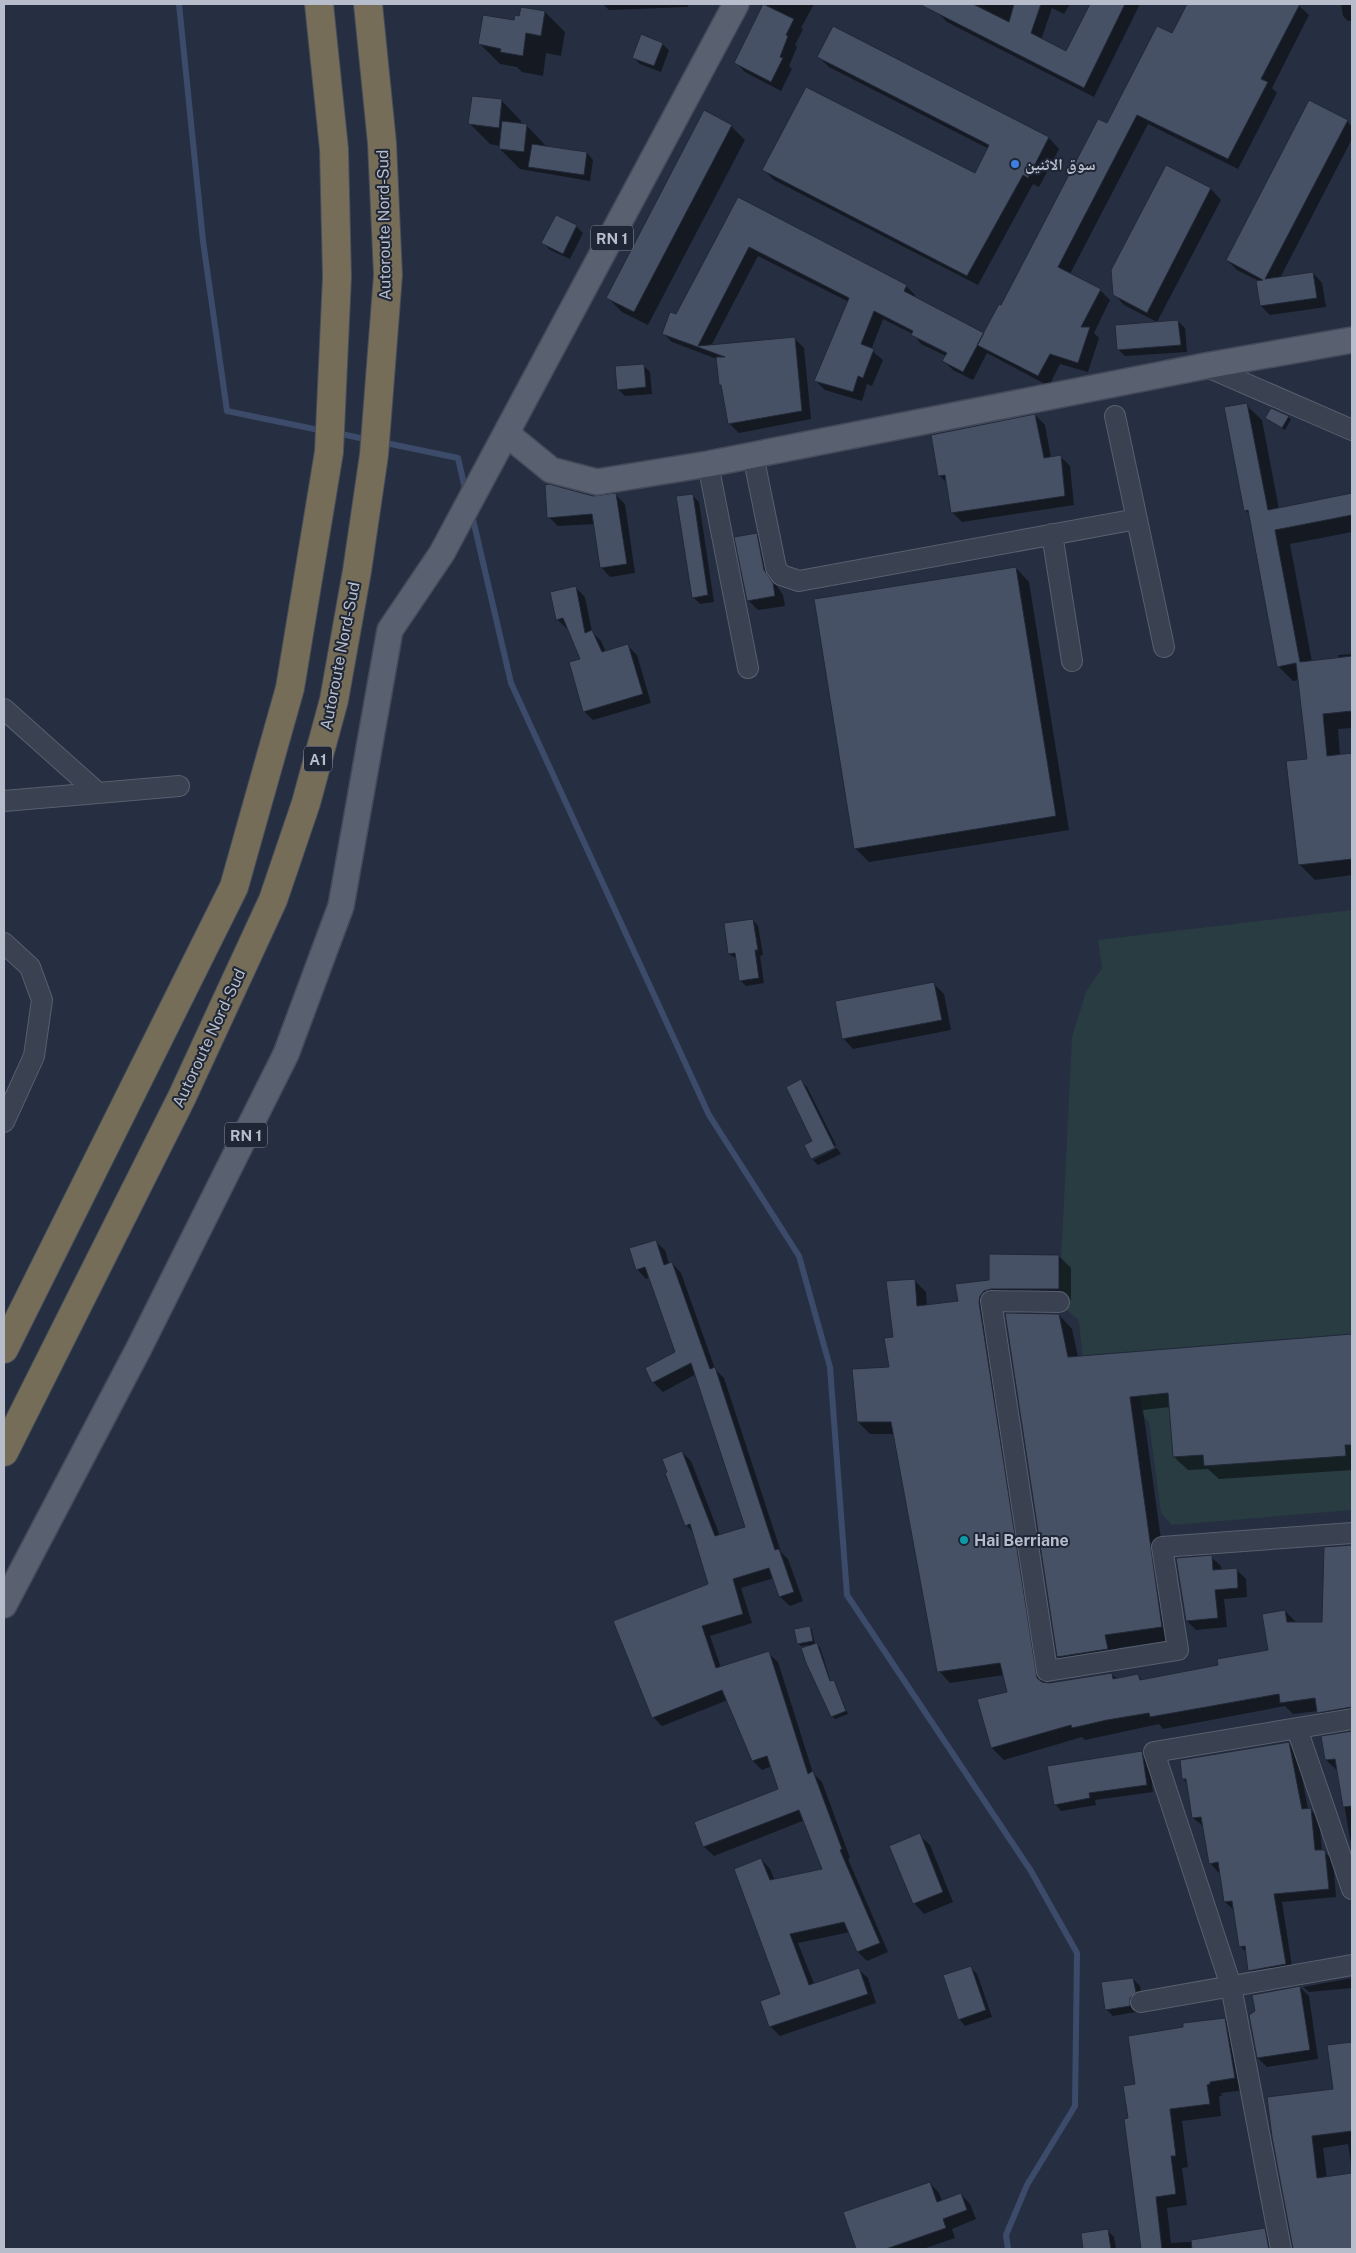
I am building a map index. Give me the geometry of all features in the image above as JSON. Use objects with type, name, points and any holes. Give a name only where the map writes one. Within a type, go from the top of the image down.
[{"type":"highway","points":[[4,1349],[234,887],[290,688],[329,452],[337,277],[334,149],[319,4]]},
{"type":"highway","name":"Autoroute Nord-Sud","points":[[4,1452],[182,1097],[273,900],[306,803],[334,700],[357,571],[374,455],[388,276],[382,143],[368,4]]},
{"type":"main road","name":"RN 1","points":[[4,1605],[139,1348],[286,1054],[340,906],[390,630],[442,553],[736,4]]},
{"type":"main road","points":[[507,434],[551,470],[597,482],[708,464],[1205,366],[1352,340]]},
{"type":"street","points":[[1205,366],[1352,430]]},
{"type":"street","points":[[1115,416],[1164,647]]},
{"type":"street","points":[[752,455],[776,568],[781,575],[799,581],[1137,519]]},
{"type":"street","points":[[708,464],[748,668]]},
{"type":"street","points":[[1052,534],[1072,661]]},
{"type":"street","points":[[4,709],[98,793]]},
{"type":"street","points":[[4,801],[179,786]]},
{"type":"street","points":[[4,943],[30,967],[42,1000],[34,1056],[4,1122]]},
{"type":"street","points":[[1059,1302],[992,1301],[1047,1671],[1178,1650],[1162,1547],[1352,1533]]},
{"type":"street","points":[[1281,2249],[1231,1986],[1154,1752],[1352,1719]]},
{"type":"street","points":[[1297,1729],[1352,1889]]},
{"type":"street","points":[[1141,2002],[1352,1965]]},
{"type":"shaded area","points":[[1352,910],[1352,1510],[1172,1525],[1161,1513],[1149,1422],[1141,1413],[1140,1394],[1087,1401],[1079,1321],[1059,1302],[1072,1037],[1086,992],[1102,968],[1098,940]]},
{"type":"building","points":[[763,4],[794,19],[786,35],[788,36],[780,57],[783,58],[771,82],[734,63]]},
{"type":"building","points":[[919,4],[973,4],[1009,22],[1014,4],[1041,4],[1031,33],[1066,51],[1090,4],[1125,4],[1084,88]]},
{"type":"building","points":[[1187,4],[1300,4],[1261,79],[1268,82],[1228,159],[1137,115],[1058,267],[1101,289],[1081,327],[1090,327],[1078,363],[1050,354],[1038,376],[977,345],[999,304],[1001,305],[1098,119],[1107,123],[1157,26],[1172,33]]},
{"type":"building","points":[[521,7],[545,11],[541,36],[526,33],[523,56],[500,52],[501,49],[478,44],[483,15],[514,20],[515,15],[519,16]]},
{"type":"building","points":[[833,26],[1049,137],[1028,178],[1023,175],[967,276],[762,170],[806,87],[975,173],[989,145],[817,57]]},
{"type":"building","points":[[641,34],[663,43],[654,66],[632,58]]},
{"type":"building","points":[[472,96],[502,99],[499,128],[468,124]]},
{"type":"building","points":[[1309,100],[1348,120],[1265,279],[1313,272],[1317,298],[1260,306],[1256,281],[1263,280],[1226,260]]},
{"type":"building","points":[[704,110],[732,125],[634,312],[606,298]]},
{"type":"building","points":[[502,121],[527,124],[524,152],[499,149]]},
{"type":"building","points":[[532,144],[587,152],[584,175],[528,167]]},
{"type":"building","points":[[1166,165],[1211,188],[1147,313],[1113,295],[1111,270]]},
{"type":"building","points":[[738,197],[907,285],[904,291],[984,333],[963,372],[942,361],[947,353],[911,335],[913,331],[874,311],[861,344],[874,349],[863,378],[858,376],[853,392],[814,381],[849,298],[749,247],[698,346],[795,337],[802,411],[728,424],[721,385],[719,385],[716,357],[725,357],[662,334],[670,312],[676,314]]},
{"type":"building","points":[[556,215],[577,225],[563,254],[541,243]]},
{"type":"building","points":[[1178,320],[1181,345],[1117,350],[1115,325]]},
{"type":"building","points":[[644,364],[646,387],[617,390],[615,366]]},
{"type":"building","points":[[1247,403],[1268,510],[1352,493],[1352,515],[1275,530],[1300,662],[1352,656],[1352,711],[1323,714],[1327,756],[1352,753],[1352,859],[1298,865],[1286,761],[1307,759],[1296,663],[1277,667],[1248,510],[1244,511],[1224,407]]},
{"type":"building","points":[[1271,408],[1289,416],[1282,428],[1265,418]]},
{"type":"building","points":[[1035,414],[1044,458],[1061,455],[1065,496],[951,513],[945,475],[938,476],[931,435]]},
{"type":"building","points":[[549,484],[593,496],[616,493],[627,564],[600,568],[592,514],[547,518],[545,485]]},
{"type":"building","points":[[693,494],[708,595],[692,598],[676,496]]},
{"type":"building","points":[[757,533],[764,570],[773,583],[775,596],[747,601],[734,537]]},
{"type":"building","points":[[1016,567],[1056,816],[854,849],[814,599]]},
{"type":"building","points":[[576,586],[585,633],[592,630],[602,652],[628,644],[643,694],[583,712],[569,662],[580,659],[563,618],[556,620],[550,592]]},
{"type":"building","points":[[753,919],[758,950],[755,950],[759,978],[739,981],[735,953],[728,954],[724,923]]},
{"type":"building","points":[[934,982],[942,1020],[842,1039],[835,1001]]},
{"type":"building","points":[[801,1079],[835,1148],[811,1159],[804,1145],[812,1141],[786,1087]]},
{"type":"building","points":[[656,1240],[664,1265],[672,1262],[710,1369],[715,1367],[775,1550],[779,1549],[794,1592],[779,1597],[769,1568],[733,1579],[743,1614],[702,1626],[716,1668],[769,1651],[808,1774],[813,1771],[842,1849],[840,1850],[880,1943],[857,1952],[844,1922],[790,1934],[809,1985],[859,1968],[868,1994],[769,2027],[760,2001],[780,1994],[734,1869],[761,1858],[770,1880],[822,1869],[799,1810],[703,1847],[694,1822],[778,1789],[767,1756],[752,1761],[722,1690],[652,1718],[613,1621],[708,1584],[690,1524],[685,1526],[665,1473],[667,1472],[662,1459],[682,1451],[715,1536],[745,1527],[691,1363],[652,1383],[645,1368],[675,1352],[645,1267],[636,1270],[629,1248]]},
{"type":"building","points":[[989,1254],[1059,1255],[1059,1289],[991,1289],[984,1291],[980,1296],[979,1302],[1037,1678],[1042,1682],[1049,1683],[1112,1673],[1113,1679],[1138,1674],[1140,1680],[1218,1665],[1217,1659],[1268,1650],[1262,1614],[1285,1610],[1287,1622],[1322,1622],[1324,1547],[1352,1545],[1352,1707],[1317,1713],[1315,1698],[1280,1703],[1279,1694],[1150,1717],[1149,1713],[1072,1728],[1071,1725],[991,1748],[977,1699],[1007,1692],[1000,1663],[937,1672],[891,1422],[857,1422],[852,1369],[889,1367],[884,1338],[893,1337],[886,1281],[915,1279],[917,1306],[958,1301],[955,1284],[989,1280]]},
{"type":"building","points":[[1005,1313],[1059,1314],[1068,1357],[1352,1334],[1352,1445],[1345,1445],[1346,1456],[1204,1466],[1203,1455],[1173,1457],[1168,1393],[1130,1397],[1162,1627],[1105,1635],[1108,1649],[1057,1657]]},
{"type":"building","points":[[1212,1555],[1213,1570],[1237,1568],[1238,1588],[1215,1590],[1218,1618],[1186,1621],[1176,1558]]},
{"type":"building","points":[[810,1626],[813,1641],[797,1644],[794,1629]]},
{"type":"building","points":[[817,1643],[830,1681],[834,1680],[846,1711],[831,1717],[801,1648]]},
{"type":"building","points":[[1352,1731],[1352,1806],[1343,1807],[1335,1759],[1325,1760],[1321,1736]]},
{"type":"building","points":[[1289,1742],[1302,1809],[1311,1808],[1315,1850],[1325,1850],[1329,1889],[1274,1894],[1286,1964],[1248,1971],[1245,1946],[1239,1947],[1232,1901],[1224,1902],[1218,1862],[1209,1864],[1201,1817],[1192,1818],[1186,1779],[1182,1779],[1180,1760]]},
{"type":"building","points":[[1142,1751],[1147,1785],[1089,1793],[1090,1798],[1054,1805],[1047,1766]]},
{"type":"building","points":[[920,1833],[943,1892],[913,1904],[889,1846]]},
{"type":"building","points":[[971,1966],[986,2010],[958,2020],[943,1975]]},
{"type":"building","points":[[1133,1978],[1136,1992],[1130,1998],[1130,2006],[1105,2010],[1101,1982]]},
{"type":"building","points":[[1300,1986],[1310,2050],[1257,2058],[1249,2015],[1255,2011],[1252,1995]]},
{"type":"building","points":[[1225,2018],[1235,2078],[1210,2082],[1207,2085],[1210,2104],[1170,2109],[1176,2156],[1171,2156],[1176,2194],[1156,2197],[1162,2249],[1141,2249],[1124,2119],[1128,2118],[1123,2086],[1135,2084],[1128,2036],[1183,2027],[1183,2023]]},
{"type":"building","points":[[1352,2042],[1352,2131],[1312,2136],[1317,2178],[1352,2173],[1352,2249],[1293,2249],[1272,2137],[1267,2097],[1333,2089],[1327,2045]]},
{"type":"building","points":[[930,2182],[937,2202],[961,2193],[967,2210],[943,2219],[946,2228],[886,2249],[856,2249],[843,2212]]},
{"type":"building","points":[[1265,2228],[1269,2249],[1192,2249],[1191,2240]]},
{"type":"building","points":[[1108,2229],[1111,2249],[1083,2249],[1081,2233]]},
{"type":"waterway","points":[[179,4],[203,241],[227,411],[324,431]]},
{"type":"waterway","points":[[337,433],[369,440]]},
{"type":"waterway","points":[[381,442],[458,458],[466,493]]},
{"type":"waterway","points":[[472,515],[511,683],[709,1115],[799,1256],[830,1367],[847,1595],[1031,1871],[1077,1953],[1075,2106],[1027,2185],[1006,2235],[1008,2249]]},
{"type":"place","name":"ﺳﻮق اﻻﺛﻨﻴﻦ","points":[[1015,164]]},
{"type":"place","name":"Hai Berriane","points":[[964,1540]]}]
